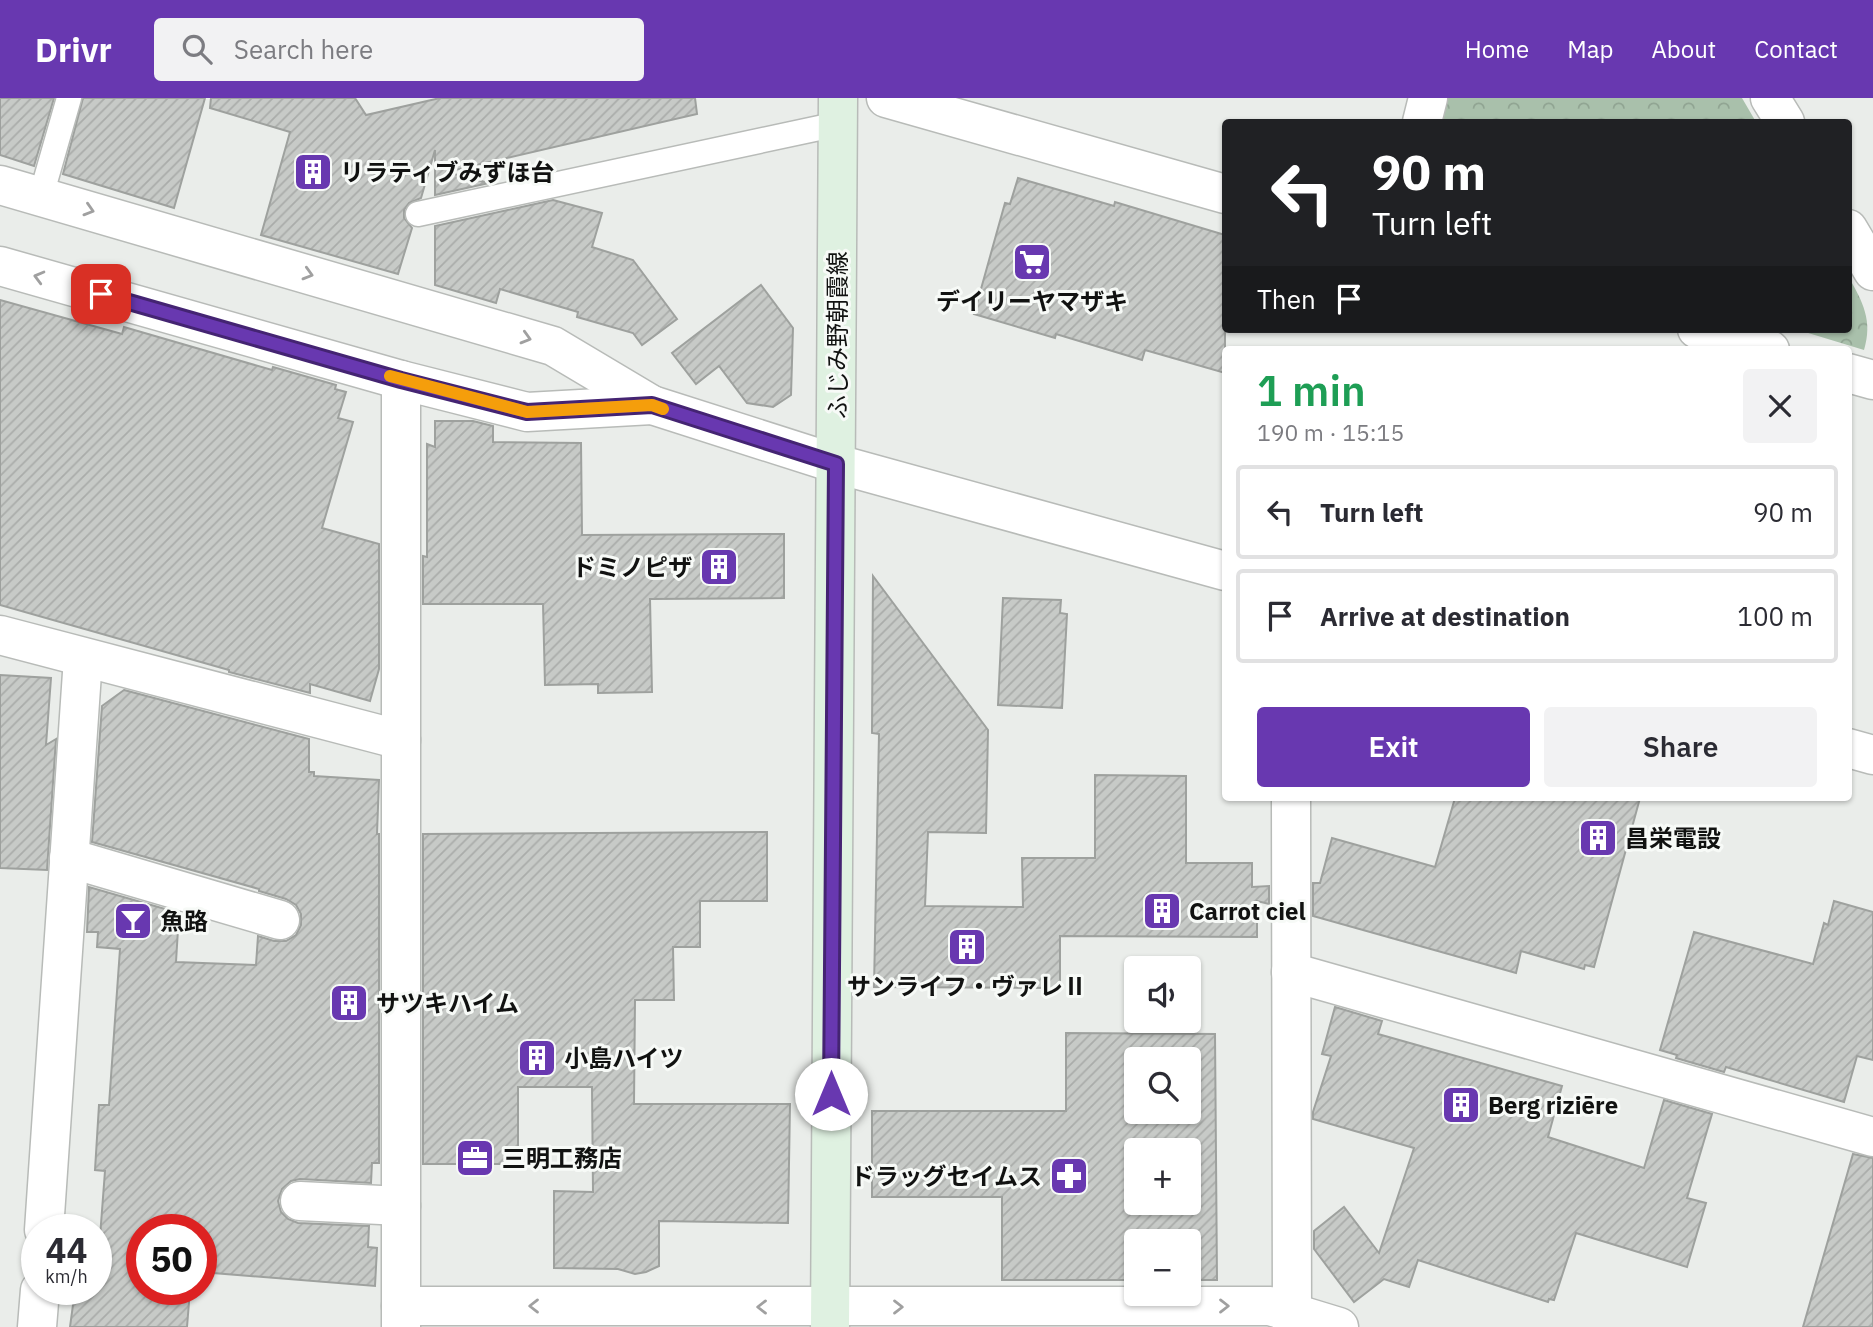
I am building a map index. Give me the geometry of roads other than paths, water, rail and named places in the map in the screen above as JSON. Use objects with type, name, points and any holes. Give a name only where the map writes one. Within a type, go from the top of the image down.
[{"type":"main road","name":"ふじみ野朝霞線","points":[[830,1317],[838,111]]},
{"type":"street","points":[[886,98],[1222,193]]},
{"type":"street","points":[[1423,119],[1429,98]]},
{"type":"street","points":[[1770,98],[1782,119]]},
{"type":"street","points":[[0,185],[553,346],[652,405],[836,464],[1222,570]]},
{"type":"street","points":[[1852,236],[1873,271]]},
{"type":"street","points":[[0,266],[401,380],[527,412],[652,405]]},
{"type":"street","points":[[1711,333],[1756,346]]},
{"type":"street","points":[[1852,374],[1873,380]]},
{"type":"street","points":[[401,380],[401,1317],[830,1317],[1270,1306],[1292,1320],[1339,1327]]},
{"type":"street","points":[[0,635],[401,740]]},
{"type":"street","points":[[45,1214],[83,658]]},
{"type":"street","points":[[1852,749],[1873,755]]},
{"type":"street","points":[[1291,801],[1292,1320]]},
{"type":"street","points":[[69,859],[279,920]]},
{"type":"street","points":[[1291,972],[1873,1137]]},
{"type":"street","points":[[300,1201],[401,1206]]},
{"type":"street","points":[[37,1327],[39,1305]]},
{"type":"lane","points":[[41,196],[69,98]]},
{"type":"lane","points":[[418,214],[838,111]]},
{"type":"place","name":"リラティブみずほ台","points":[[313,172]]},
{"type":"place","name":"デイリーヤマザキ","points":[[1032,262]]},
{"type":"place","name":"ドミノピザ","points":[[719,567]]},
{"type":"place","name":"昌栄電設","points":[[1598,838]]},
{"type":"place","name":"Carrot ciel","points":[[1162,911]]},
{"type":"place","name":"魚路","points":[[133,921]]},
{"type":"place","name":"サンライフ・ヴァレⅡ","points":[[967,947]]},
{"type":"place","name":"サツキハイム","points":[[349,1003]]},
{"type":"place","name":"小島ハイツ","points":[[537,1058]]},
{"type":"place","name":"Berg riziēre","points":[[1461,1105]]},
{"type":"place","name":"三明工務店","points":[[475,1158]]},
{"type":"place","name":"ドラッグセイムス","points":[[1069,1176]]}]
